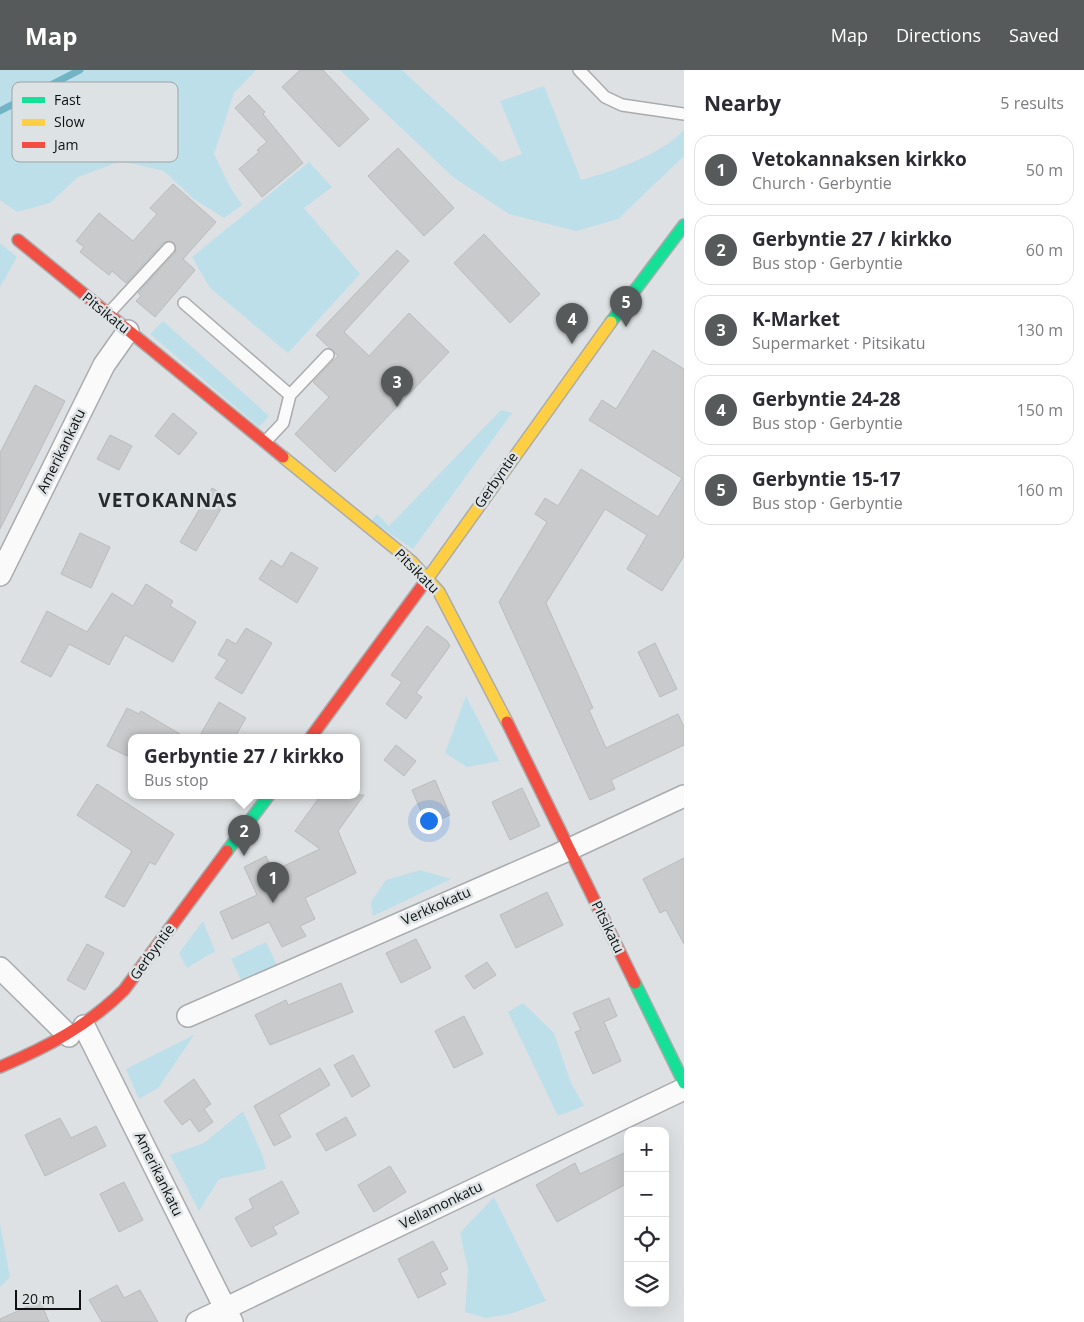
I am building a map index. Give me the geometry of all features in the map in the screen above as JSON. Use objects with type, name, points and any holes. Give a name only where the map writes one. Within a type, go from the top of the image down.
[{"type":"street","name":"Gerbyntie","points":[[313,734],[428,578],[582,360],[684,225]]},
{"type":"street","name":"Pitsikatu","points":[[18,240],[264,443],[412,562],[440,592],[498,703],[684,1083]]},
{"type":"street","name":"Amerikankatu","points":[[0,575],[104,365],[128,331]]},
{"type":"street","name":"Verkkokatu","points":[[188,1016],[570,849],[684,796]]},
{"type":"street","name":"Gerbyntie","points":[[0,1067],[76,1031],[102,1013],[124,990],[266,799]]},
{"type":"street","name":"Amerikankatu","points":[[0,968],[26,993],[76,1031],[229,1315]]},
{"type":"street","name":"Vellamonkatu","points":[[198,1322],[229,1315],[684,1089]]},
{"type":"lane","points":[[579,70],[605,97],[622,104],[684,114]]},
{"type":"lane","points":[[108,315],[169,248]]},
{"type":"lane","points":[[184,303],[290,395]]},
{"type":"lane","points":[[264,443],[283,423],[290,395],[328,355]]},
{"type":"shaded area","points":[[0,70],[256,70],[234,93],[214,154],[230,187],[242,205],[224,218],[194,199],[164,171],[125,162],[178,162],[178,82],[12,82],[12,162],[118,162],[78,177],[50,203],[17,212],[0,200]]},
{"type":"shaded area","points":[[340,70],[402,70],[501,162],[522,154],[500,101],[544,86],[581,180],[636,161],[663,147],[684,130],[684,156],[618,219],[576,231],[509,214],[453,177]]},
{"type":"shaded area","points":[[309,162],[332,187],[304,208],[360,274],[288,353],[210,288],[192,257]]},
{"type":"shaded area","points":[[0,243],[17,257],[0,287]]},
{"type":"shaded area","points":[[163,321],[269,416],[259,427],[150,334]]},
{"type":"shaded area","points":[[501,410],[512,413],[413,549],[371,521],[377,514],[389,526]]},
{"type":"shaded area","points":[[466,696],[499,761],[467,767],[445,753]]},
{"type":"shaded area","points":[[420,870],[451,879],[373,916],[371,902],[386,880]]},
{"type":"shaded area","points":[[203,921],[215,951],[187,968],[179,953]]},
{"type":"shaded area","points":[[266,942],[279,969],[244,986],[231,959]]},
{"type":"shaded area","points":[[523,1003],[554,1033],[571,1083],[584,1106],[558,1116],[508,1012]]},
{"type":"shaded area","points":[[194,1035],[158,1088],[139,1099],[126,1069]]},
{"type":"shaded area","points":[[243,1111],[262,1154],[266,1169],[219,1179],[199,1211],[170,1155],[204,1143]]},
{"type":"shaded area","points":[[494,1197],[546,1301],[510,1314],[486,1318],[465,1312],[468,1270],[460,1233]]},
{"type":"shaded area","points":[[0,1223],[10,1277],[0,1287]]},
{"type":"building","points":[[300,70],[323,70],[369,119],[339,147],[282,87]]},
{"type":"building","points":[[249,95],[265,112],[263,114],[303,163],[262,197],[239,169],[259,152],[257,150],[267,142],[235,108]]},
{"type":"building","points":[[398,148],[454,208],[424,236],[368,176]]},
{"type":"building","points":[[173,184],[216,222],[183,259],[195,270],[155,317],[136,301],[141,296],[138,293],[175,253],[174,243],[170,241],[163,243],[126,283],[112,271],[109,275],[80,252],[84,247],[76,241],[99,213],[133,241],[157,214],[150,208]]},
{"type":"building","points":[[484,234],[540,294],[510,323],[454,263]]},
{"type":"building","points":[[397,250],[409,261],[344,332],[369,356],[409,313],[449,352],[335,472],[295,434],[329,397],[313,382],[338,356],[316,335]]},
{"type":"building","points":[[653,350],[684,369],[684,556],[662,591],[627,569],[647,535],[605,509],[546,603],[593,708],[589,710],[606,748],[678,714],[684,727],[684,745],[611,780],[615,789],[590,800],[499,602],[547,522],[535,514],[545,498],[558,506],[581,469],[658,517],[682,478],[589,420],[602,400],[616,409]]},
{"type":"building","points":[[35,385],[65,401],[0,529],[0,453]]},
{"type":"building","points":[[173,413],[197,433],[179,455],[155,436]]},
{"type":"building","points":[[110,435],[132,446],[119,470],[97,459]]},
{"type":"building","points":[[212,488],[228,497],[196,551],[180,542]]},
{"type":"building","points":[[80,533],[110,547],[91,588],[61,574]]},
{"type":"building","points":[[291,552],[318,568],[297,603],[259,579],[271,560],[282,567]]},
{"type":"building","points":[[146,584],[173,601],[170,606],[196,622],[173,662],[125,635],[109,665],[69,644],[51,677],[21,662],[47,611],[87,632],[112,593],[133,606]]},
{"type":"building","points":[[427,626],[447,641],[450,646],[416,693],[422,697],[406,719],[386,704],[402,682],[391,675]]},
{"type":"building","points":[[246,628],[272,643],[242,694],[215,678],[227,660],[218,655],[227,639],[236,644]]},
{"type":"building","points":[[655,643],[677,689],[660,697],[638,652]]},
{"type":"building","points":[[219,702],[246,718],[237,734],[201,734]]},
{"type":"building","points":[[127,708],[139,714],[141,711],[180,734],[128,734],[127,756],[107,746]]},
{"type":"building","points":[[396,745],[416,761],[404,776],[384,760]]},
{"type":"building","points":[[435,780],[450,815],[427,825],[412,790]]},
{"type":"building","points":[[97,784],[174,834],[155,865],[150,862],[124,907],[105,897],[132,851],[77,815]]},
{"type":"building","points":[[522,788],[540,826],[510,840],[492,802]]},
{"type":"building","points":[[360,795],[364,795],[338,831],[356,873],[305,898],[315,919],[300,926],[306,936],[282,947],[269,922],[232,939],[220,912],[257,895],[244,867],[266,856],[273,871],[320,849],[295,831],[318,799],[360,799]]},
{"type":"building","points":[[684,858],[684,944],[666,910],[660,913],[643,879]]},
{"type":"building","points":[[547,892],[563,925],[516,948],[500,915]]},
{"type":"building","points":[[416,939],[431,968],[401,983],[386,953]]},
{"type":"building","points":[[87,944],[104,953],[85,990],[67,980]]},
{"type":"building","points":[[487,962],[496,975],[474,989],[465,976]]},
{"type":"building","points":[[341,983],[353,1012],[270,1045],[255,1015],[286,1000],[288,1005]]},
{"type":"building","points":[[609,998],[617,1016],[604,1022],[621,1061],[593,1074],[575,1032],[581,1030],[573,1013]]},
{"type":"building","points":[[464,1016],[483,1054],[454,1068],[435,1031]]},
{"type":"building","points":[[353,1055],[370,1086],[352,1097],[334,1065]]},
{"type":"building","points":[[320,1068],[330,1085],[279,1115],[291,1137],[274,1146],[254,1106]]},
{"type":"building","points":[[194,1079],[211,1104],[204,1109],[213,1122],[199,1132],[190,1119],[182,1125],[164,1101]]},
{"type":"building","points":[[346,1117],[356,1135],[326,1151],[316,1134]]},
{"type":"building","points":[[60,1118],[71,1138],[96,1126],[106,1146],[45,1176],[25,1135]]},
{"type":"building","points":[[624,1153],[624,1185],[557,1222],[536,1185],[575,1163],[580,1174]]},
{"type":"building","points":[[390,1166],[406,1192],[374,1212],[358,1185]]},
{"type":"building","points":[[282,1181],[299,1213],[273,1227],[277,1234],[251,1247],[235,1218],[253,1208],[249,1199]]},
{"type":"building","points":[[124,1182],[143,1220],[119,1232],[100,1194]]},
{"type":"building","points":[[433,1241],[448,1269],[440,1273],[446,1284],[418,1298],[398,1259]]},
{"type":"building","points":[[117,1285],[124,1298],[140,1290],[158,1322],[102,1322],[89,1300]]},
{"type":"building","points":[[40,1301],[49,1322],[0,1322],[0,1319]]},
{"type":"waterway","points":[[57,82],[80,70]]},
{"type":"waterway","points":[[0,111],[12,105]]},
{"type":"traffic: fast","points":[[611,322],[684,225]]},
{"type":"traffic: fast","points":[[227,851],[266,799]]},
{"type":"traffic: fast","points":[[635,983],[684,1083]]},
{"type":"traffic: slow","points":[[425,582],[611,322]]},
{"type":"traffic: slow","points":[[283,457],[412,562],[439,592],[507,722]]},
{"type":"traffic: jam","points":[[18,240],[283,457]]},
{"type":"traffic: jam","points":[[313,734],[425,582]]},
{"type":"traffic: jam","points":[[507,722],[635,983]]},
{"type":"traffic: jam","points":[[0,1067],[34,1052],[81,1025],[124,990],[227,851]]},
{"type":"place","name":"Gerbyntie 15-17","points":[[626,327]]},
{"type":"place","name":"Gerbyntie 24-28","points":[[572,344]]},
{"type":"place","name":"K-Market","points":[[397,407]]},
{"type":"place","name":"Gerbyntie 27 / kirkko","points":[[244,856]]},
{"type":"place","name":"Vetokannaksen kirkko","points":[[273,903]]},
{"type":"district","name":"VETOKANNAS","points":[[168,500]]}]
